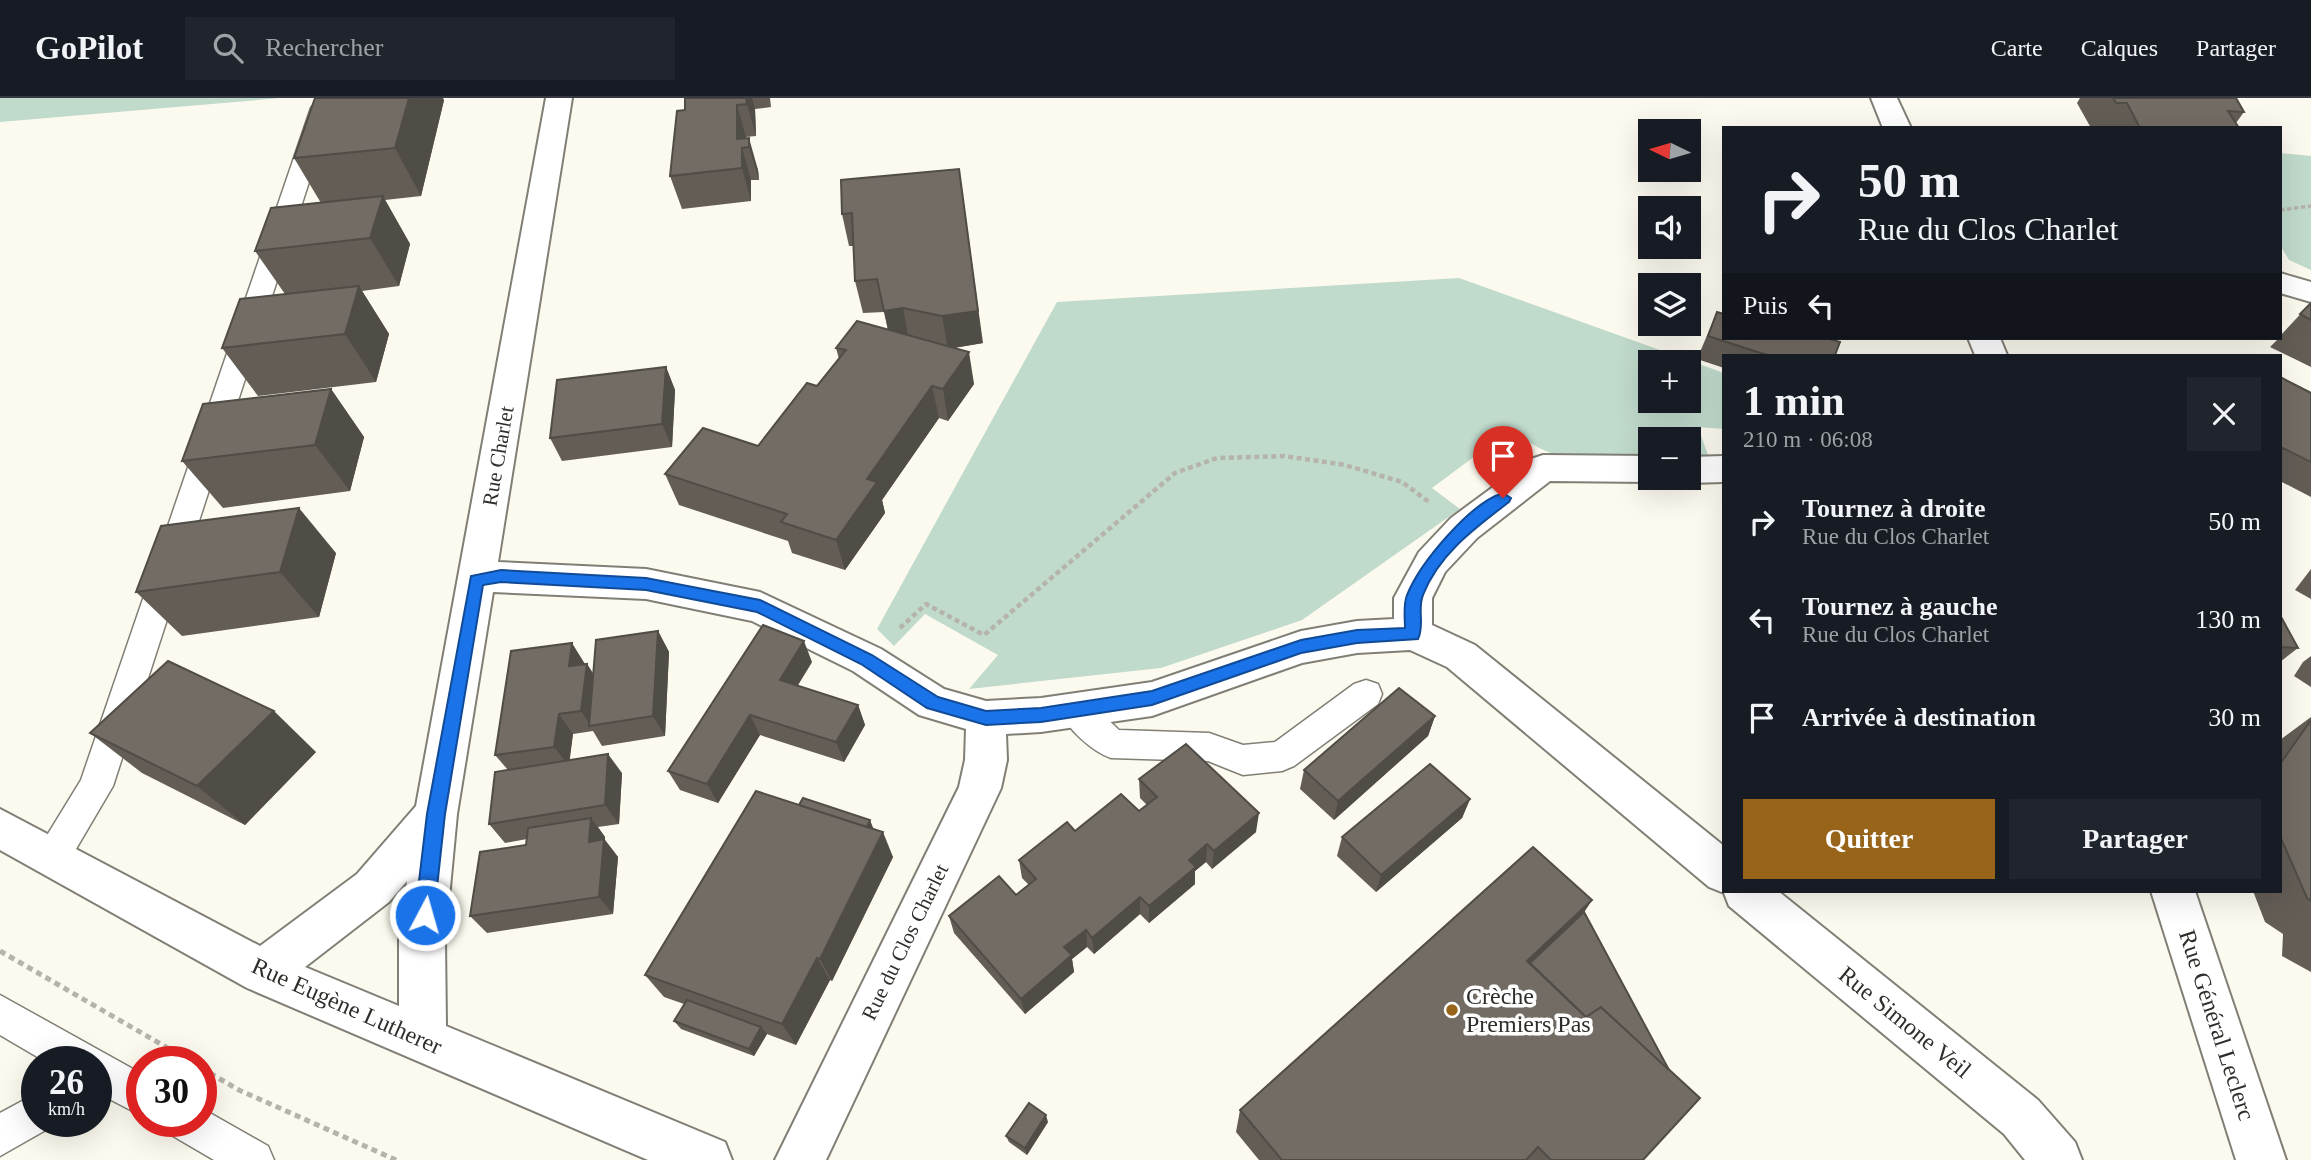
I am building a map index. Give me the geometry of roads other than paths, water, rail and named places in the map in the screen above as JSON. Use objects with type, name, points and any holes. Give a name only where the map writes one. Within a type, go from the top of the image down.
[{"type":"street","name":"Rue Charlet","points":[[422,1039],[422,940],[436,814],[559,98]]},
{"type":"street","points":[[1884,98],[1895,126]]},
{"type":"street","points":[[2282,284],[2311,292]]},
{"type":"street","points":[[1413,634],[1413,598],[1432,562],[1464,528],[1543,468],[1638,470]]},
{"type":"street","points":[[476,580],[501,576],[646,584],[760,607],[867,660],[933,703],[986,718],[1075,710],[1152,698],[1301,647],[1357,637],[1413,634],[1461,656],[1722,871]]},
{"type":"street","name":"Rue du Clos Charlet","points":[[800,1160],[980,788],[986,760],[986,718]]},
{"type":"street","points":[[263,972],[373,888],[436,814]]},
{"type":"street","name":"Rue Eugène Lutherer","points":[[0,828],[263,972],[707,1160]]},
{"type":"street","name":"Rue Simone Veil","points":[[1747,893],[2021,1117],[2057,1160]]},
{"type":"street","name":"Rue Général Leclerc","points":[[2174,893],[2261,1160]]},
{"type":"lane","points":[[53,855],[96,786],[322,108],[339,98]]},
{"type":"lane","points":[[1075,710],[1111,744],[1209,747],[1243,760],[1282,756],[1366,694]]},
{"type":"lane","points":[[0,1014],[54,1046]]},
{"type":"lane","points":[[0,1136],[21,1123]]},
{"type":"lane","points":[[213,1137],[254,1160]]},
{"type":"place","name":"Crèche Premiers Pas","points":[[1452,1010]]}]
